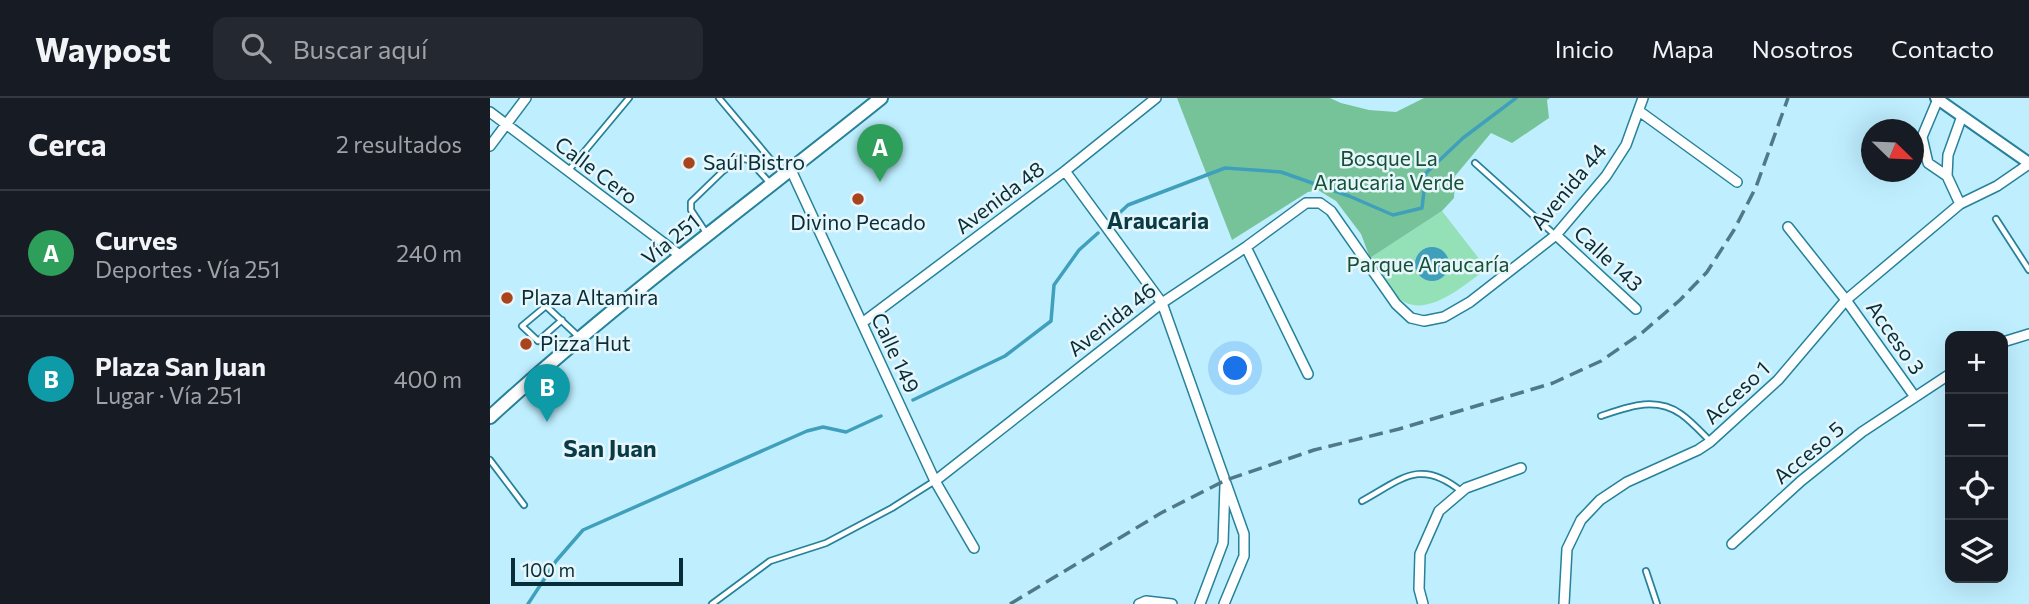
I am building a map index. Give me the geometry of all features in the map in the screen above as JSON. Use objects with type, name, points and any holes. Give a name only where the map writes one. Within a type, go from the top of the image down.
[{"type":"main road","name":"Vía 251","points":[[490,417],[534,377],[681,256],[881,98]]},
{"type":"street","points":[[490,146],[526,98]]},
{"type":"street","name":"Avenida 48","points":[[862,323],[1065,171],[1156,98]]},
{"type":"street","name":"Avenida 44","points":[[1424,321],[1444,317],[1470,302],[1556,235],[1606,176],[1626,145],[1643,98]]},
{"type":"street","points":[[1947,176],[1928,163],[1922,137],[1937,99],[2029,163]]},
{"type":"street","points":[[1639,111],[1737,181]]},
{"type":"street","name":"Calle Cero","points":[[490,112],[681,256]]},
{"type":"street","points":[[1960,204],[1947,176],[1948,155],[1962,117]]},
{"type":"street","name":"Acceso 1","points":[[1564,604],[1567,549],[1581,520],[1600,500],[1627,482],[1710,442],[1779,380],[1846,300],[1960,204],[1997,186],[2029,163]]},
{"type":"street","points":[[1065,171],[1162,303],[1244,534],[1244,556],[1224,604]]},
{"type":"street","name":"Calle 149","points":[[788,173],[862,323],[935,481],[974,548]]},
{"type":"street","name":"Avenida 46","points":[[935,481],[1162,303],[1306,203],[1320,203],[1331,211],[1396,304],[1411,318],[1424,321]]},
{"type":"street","name":"Acceso 3","points":[[1788,227],[1846,300],[1915,397]]},
{"type":"street","name":"Calle 143","points":[[1556,235],[1636,309]]},
{"type":"street","points":[[1246,247],[1308,374]]},
{"type":"street","points":[[2008,340],[2029,334]]},
{"type":"street","points":[[490,410],[534,377]]},
{"type":"street","name":"Acceso 5","points":[[1732,544],[1801,481],[1863,432],[1945,377]]},
{"type":"street","points":[[1423,604],[1419,589],[1420,554],[1439,511],[1466,488],[1521,468]]},
{"type":"street","points":[[1200,604],[1223,543],[1226,480]]},
{"type":"street","points":[[1139,604],[1146,601],[1172,604]]},
{"type":"lane","points":[[568,172],[629,98]]},
{"type":"lane","points":[[719,98],[788,173]]},
{"type":"lane","points":[[708,235],[691,210],[691,202],[723,171],[740,159],[749,160],[772,185]]},
{"type":"lane","points":[[1475,163],[1556,235]]},
{"type":"lane","points":[[1996,219],[2029,270]]},
{"type":"lane","points":[[562,320],[538,341],[523,326],[544,306],[562,320],[580,339]]},
{"type":"lane","points":[[1601,416],[1635,405],[1666,407],[1682,415],[1710,442]]},
{"type":"lane","points":[[490,460],[524,505]]},
{"type":"lane","points":[[1362,500],[1407,476],[1421,473],[1435,474],[1462,491]]},
{"type":"lane","points":[[712,604],[770,561],[826,543],[892,509],[935,481]]},
{"type":"lane","points":[[1646,571],[1657,604]]},
{"type":"green space","name":"Bosque La Araucaria Verde","points":[[1177,98],[1330,98],[1369,110],[1396,112],[1424,98],[1550,98],[1547,100],[1549,118],[1512,143],[1491,133],[1455,176],[1454,198],[1442,211],[1370,258],[1361,234],[1336,201],[1318,190],[1308,192],[1232,240]]},
{"type":"green space","name":"Parque Araucaría","points":[[1442,211],[1487,269],[1442,299],[1430,304],[1406,303],[1391,291],[1370,258]]},
{"type":"water","points":[[1432,247],[1444,252],[1449,264],[1444,276],[1432,281],[1420,276],[1415,264],[1420,252]]},
{"type":"waterway","points":[[1114,218],[1128,205],[1225,168],[1281,172],[1393,215],[1422,208],[1426,173],[1463,138],[1516,98]]},
{"type":"waterway","points":[[913,400],[1005,356],[1051,321],[1054,285],[1079,250],[1098,233]]},
{"type":"waterway","points":[[528,604],[556,561],[583,530],[807,431],[823,427],[846,432],[881,416]]},
{"type":"railway","points":[[1010,604],[1161,513],[1226,480],[1314,450],[1399,429],[1553,383],[1601,361],[1643,332],[1707,272],[1734,230],[1756,187],[1788,98]]},
{"type":"place","name":"Saúl Bistro","points":[[689,163]]},
{"type":"place","name":"Curves","points":[[880,182]]},
{"type":"place","name":"Divino Pecado","points":[[858,199]]},
{"type":"place","name":"Plaza Altamira","points":[[507,298]]},
{"type":"place","name":"Pizza Hut","points":[[526,344]]},
{"type":"place","name":"Plaza San Juan","points":[[547,422]]},
{"type":"district","name":"Araucaria","points":[[1158,221]]},
{"type":"district","name":"San Juan","points":[[610,449]]}]
